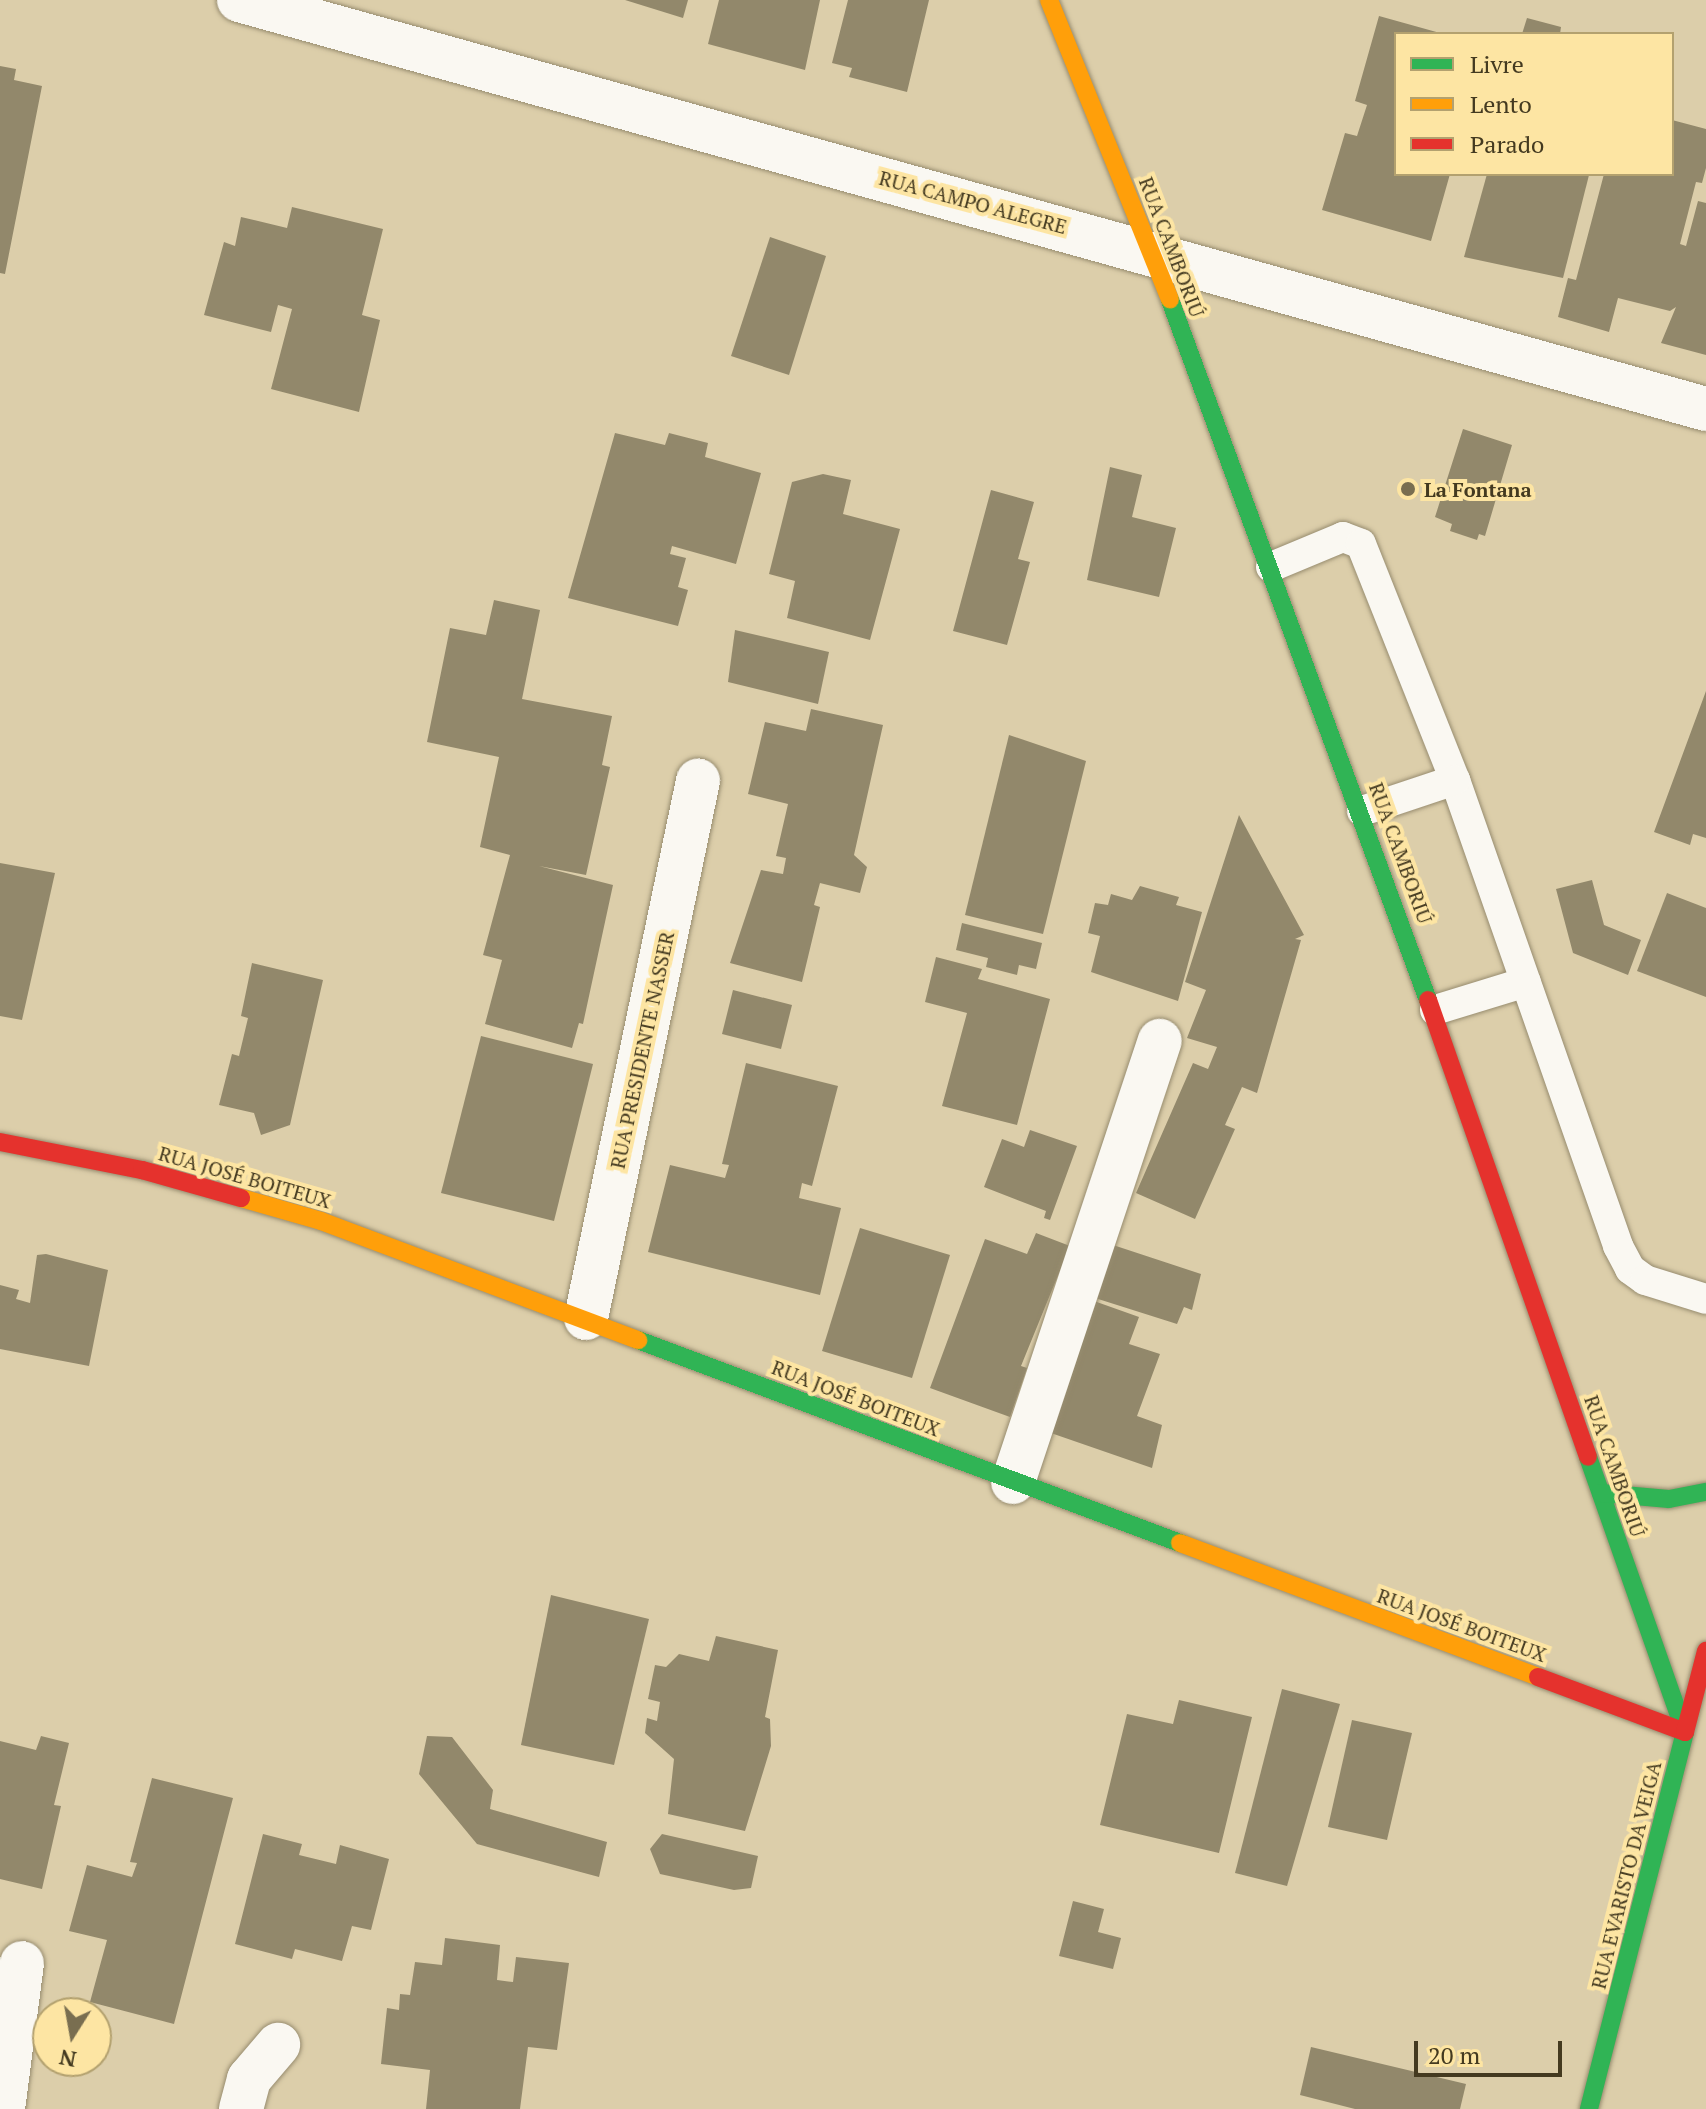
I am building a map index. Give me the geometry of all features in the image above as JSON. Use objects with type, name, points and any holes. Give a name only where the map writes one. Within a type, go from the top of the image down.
[{"type":"main road","name":"RUA CAMBORIÚ","points":[[1049,0],[1152,252],[1362,811],[1435,1010],[1685,1732]]},
{"type":"main road","name":"RUA JOSÉ BOITEUX","points":[[0,1142],[240,1195],[586,1318],[1013,1482],[1685,1732]]},
{"type":"main road","points":[[1601,1493],[1669,1499],[1706,1492]]},
{"type":"main road","name":"RUA EVARISTO DA VEIGA","points":[[1589,2109],[1706,1651]]},
{"type":"street","name":"RUA CAMPO ALEGRE","points":[[239,0],[1152,252],[1706,409]]},
{"type":"street","name":"RUA PRESIDENTE NASSER","points":[[586,1318],[698,781]]},
{"type":"street","points":[[1013,1482],[1160,1041]]},
{"type":"street","points":[[3,2109],[22,1963]]},
{"type":"street","points":[[241,2109],[249,2079],[278,2045]]},
{"type":"lane","points":[[1271,567],[1343,537],[1361,544],[1455,780],[1618,1246],[1630,1269],[1645,1280],[1706,1299]]},
{"type":"lane","points":[[1362,811],[1455,780]]},
{"type":"lane","points":[[1435,1010],[1526,982]]},
{"type":"building","points":[[625,0],[688,0],[683,18]]},
{"type":"building","points":[[719,0],[820,0],[805,70],[708,44]]},
{"type":"building","points":[[848,0],[929,0],[907,92],[849,77],[852,68],[832,63]]},
{"type":"building","points":[[1379,16],[1436,32],[1394,32],[1394,176],[1449,176],[1431,241],[1322,210],[1345,133],[1357,136],[1367,105],[1355,101]]},
{"type":"building","points":[[1527,18],[1561,27],[1560,32],[1523,32]]},
{"type":"building","points":[[0,66],[16,69],[14,80],[42,86],[5,274],[0,273]]},
{"type":"building","points":[[1674,121],[1706,129],[1706,168],[1702,183],[1696,182],[1680,244],[1686,246],[1698,201],[1706,203],[1706,355],[1661,343],[1676,307],[1670,311],[1618,298],[1609,332],[1558,317],[1568,278],[1576,280],[1603,176],[1674,176]]},
{"type":"building","points":[[1486,176],[1589,176],[1563,278],[1464,257]]},
{"type":"building","points":[[292,207],[383,229],[362,315],[380,320],[359,412],[271,389],[292,309],[278,305],[271,332],[204,315],[224,242],[235,246],[241,217],[287,228]]},
{"type":"building","points":[[770,237],[826,256],[789,375],[731,356]]},
{"type":"building","points":[[1463,429],[1512,445],[1485,536],[1479,534],[1477,540],[1450,531],[1452,524],[1435,517]]},
{"type":"building","points":[[615,433],[665,445],[669,433],[708,443],[705,457],[761,473],[736,564],[672,546],[670,554],[686,558],[678,587],[688,590],[678,626],[568,598]]},
{"type":"building","points":[[1110,467],[1142,475],[1132,517],[1176,528],[1159,597],[1087,580]]},
{"type":"building","points":[[823,474],[851,480],[843,514],[900,529],[870,640],[787,618],[795,581],[769,574],[792,482]]},
{"type":"building","points":[[991,490],[1034,502],[1018,559],[1030,562],[1007,645],[953,631]]},
{"type":"building","points":[[494,600],[540,610],[522,699],[612,716],[602,765],[610,767],[586,875],[539,866],[613,885],[583,1024],[579,1023],[572,1048],[485,1024],[502,960],[483,955],[510,855],[480,847],[499,757],[427,742],[450,628],[486,635]]},
{"type":"building","points":[[735,630],[829,652],[818,704],[728,682]]},
{"type":"building","points":[[1706,691],[1706,838],[1693,834],[1690,845],[1654,832]]},
{"type":"building","points":[[811,709],[883,725],[854,855],[867,867],[860,893],[820,883],[814,905],[820,907],[802,982],[730,963],[761,870],[783,874],[786,858],[776,856],[788,804],[748,794],[765,722],[806,731]]},
{"type":"building","points":[[1009,735],[1086,761],[1043,934],[965,915]]},
{"type":"building","points":[[1239,815],[1304,935],[1295,939],[1301,940],[1257,1093],[1242,1087],[1225,1125],[1235,1129],[1195,1219],[1136,1193],[1193,1063],[1208,1069],[1217,1047],[1187,1038],[1206,990],[1185,982]]},
{"type":"building","points":[[0,863],[55,873],[22,1020],[0,1016]]},
{"type":"building","points":[[1592,880],[1604,925],[1641,940],[1628,975],[1573,953],[1556,889]]},
{"type":"building","points":[[1140,886],[1179,897],[1176,905],[1202,912],[1178,1001],[1091,972],[1100,936],[1088,933],[1095,903],[1108,905],[1111,894],[1132,900]]},
{"type":"building","points":[[1667,893],[1706,908],[1706,997],[1637,971]]},
{"type":"building","points":[[962,923],[1042,943],[1036,969],[1019,965],[1017,975],[986,967],[988,958],[956,950]]},
{"type":"building","points":[[936,957],[982,969],[978,979],[1050,999],[1017,1125],[942,1106],[967,1013],[925,1002]]},
{"type":"building","points":[[252,963],[323,980],[290,1125],[261,1135],[254,1113],[219,1105],[232,1054],[239,1056],[248,1018],[241,1016]]},
{"type":"building","points":[[733,990],[792,1005],[781,1049],[722,1034]]},
{"type":"building","points":[[481,1036],[593,1064],[554,1221],[441,1193]]},
{"type":"building","points":[[746,1063],[838,1086],[812,1186],[802,1183],[799,1198],[841,1208],[820,1295],[648,1252],[670,1165],[725,1178],[729,1165],[722,1164]]},
{"type":"building","points":[[1030,1130],[1077,1146],[1050,1220],[1044,1218],[1046,1211],[984,1187],[1002,1139],[1024,1147]]},
{"type":"building","points":[[860,1228],[950,1255],[912,1378],[822,1351]]},
{"type":"building","points":[[1036,1233],[1070,1246],[1021,1366],[1027,1368],[1010,1417],[930,1388],[985,1239],[1027,1254]]},
{"type":"building","points":[[1113,1245],[1201,1274],[1192,1310],[1184,1307],[1177,1324],[1095,1298]]},
{"type":"building","points":[[46,1254],[108,1270],[89,1366],[0,1349],[0,1285],[19,1290],[16,1299],[30,1303],[37,1255]]},
{"type":"building","points":[[1094,1301],[1139,1317],[1129,1344],[1160,1354],[1137,1416],[1162,1425],[1152,1468],[1048,1432]]},
{"type":"building","points":[[551,1595],[649,1619],[614,1765],[521,1745]]},
{"type":"building","points":[[716,1636],[778,1650],[765,1717],[770,1719],[771,1746],[745,1831],[668,1814],[674,1759],[645,1733],[647,1718],[657,1721],[660,1702],[648,1699],[655,1665],[666,1667],[679,1654],[709,1661]]},
{"type":"building","points":[[1282,1689],[1340,1704],[1287,1886],[1235,1873]]},
{"type":"building","points":[[1179,1700],[1252,1717],[1219,1853],[1100,1825],[1127,1714],[1173,1724]]},
{"type":"building","points":[[1352,1720],[1412,1733],[1387,1840],[1328,1827]]},
{"type":"building","points":[[41,1736],[69,1743],[54,1805],[61,1806],[42,1889],[0,1879],[0,1741],[36,1750]]},
{"type":"building","points":[[427,1736],[452,1737],[493,1790],[490,1809],[607,1842],[599,1877],[477,1844],[419,1774]]},
{"type":"building","points":[[152,1778],[233,1798],[174,2024],[112,2008],[112,1997],[91,1997],[107,1940],[69,1931],[87,1865],[132,1877],[137,1863],[130,1862]]},
{"type":"building","points":[[263,1834],[302,1844],[299,1855],[336,1864],[340,1845],[389,1859],[371,1930],[352,1926],[342,1961],[295,1949],[292,1959],[235,1944]]},
{"type":"building","points":[[662,1834],[758,1856],[751,1888],[734,1890],[660,1874],[650,1849]]},
{"type":"building","points":[[1073,1901],[1104,1909],[1098,1932],[1121,1938],[1113,1969],[1059,1956]]},
{"type":"building","points":[[445,1938],[500,1945],[497,1980],[513,1982],[516,1957],[569,1963],[557,2050],[528,2047],[520,2109],[426,2109],[430,2070],[381,2064],[387,2008],[399,2010],[400,1994],[410,1995],[415,1962],[442,1965]]},
{"type":"building","points":[[1311,2047],[1466,2084],[1460,2109],[1355,2109],[1300,2095]]},
{"type":"traffic: fast","points":[[1170,300],[1428,1000]]},
{"type":"traffic: fast","points":[[638,1340],[1180,1543]]},
{"type":"traffic: fast","points":[[1588,1457],[1685,1732],[1589,2109]]},
{"type":"traffic: fast","points":[[1601,1493],[1669,1499],[1706,1492]]},
{"type":"traffic: slow","points":[[1049,0],[1170,300]]},
{"type":"traffic: slow","points":[[241,1198],[321,1221],[638,1340]]},
{"type":"traffic: slow","points":[[1180,1543],[1538,1677]]},
{"type":"traffic: jam","points":[[1428,1000],[1588,1457]]},
{"type":"traffic: jam","points":[[0,1142],[142,1170],[241,1198]]},
{"type":"traffic: jam","points":[[1538,1677],[1685,1732],[1706,1651]]},
{"type":"place","name":"La Fontana","points":[[1408,489]]}]
